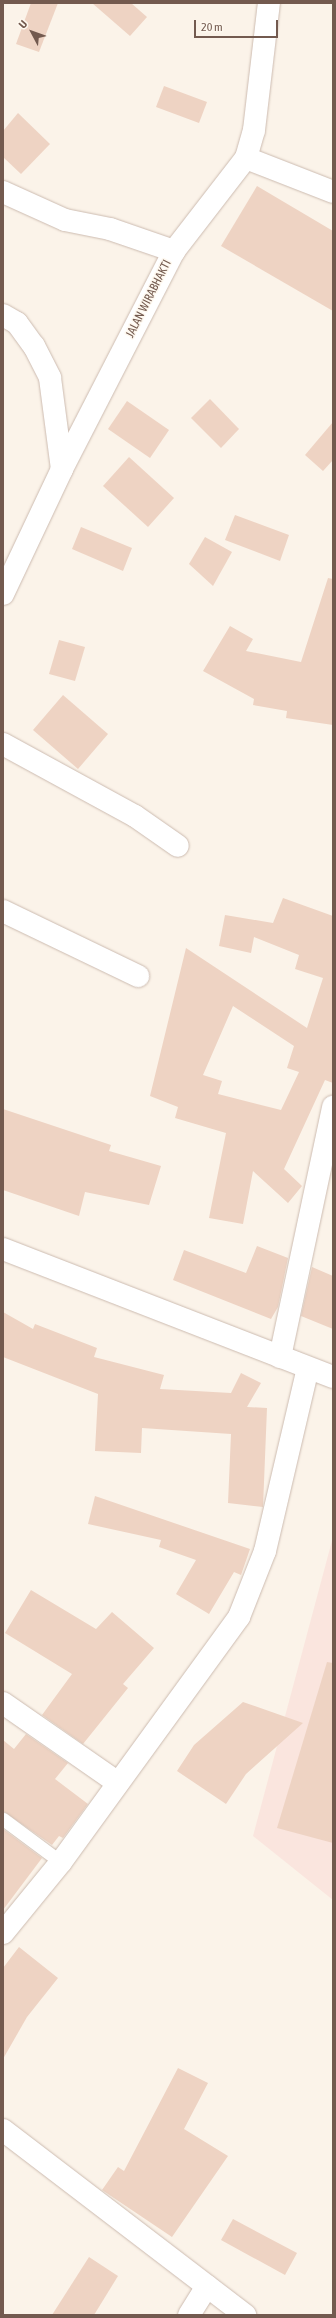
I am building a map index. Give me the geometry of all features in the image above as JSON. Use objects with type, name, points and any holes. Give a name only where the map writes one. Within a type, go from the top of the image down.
[{"type":"street","name":"JALAN WIRABHAKTI","points":[[3,594],[62,469],[174,252],[246,158],[254,130],[269,3]]},
{"type":"street","points":[[246,158],[333,192]]},
{"type":"street","points":[[3,192],[65,220],[110,229],[174,252]]},
{"type":"street","points":[[3,315],[17,324],[34,346],[50,378],[62,469]]},
{"type":"street","points":[[3,744],[135,816],[178,846]]},
{"type":"street","points":[[3,911],[138,976]]},
{"type":"street","points":[[280,1357],[333,1107]]},
{"type":"street","points":[[3,1249],[333,1378]]},
{"type":"street","points":[[3,1933],[61,1862],[239,1618],[265,1551],[308,1368]]},
{"type":"street","points":[[3,1704],[118,1783]]},
{"type":"street","points":[[3,2130],[245,2315]]},
{"type":"street","points":[[189,2315],[207,2286]]},
{"type":"lane","points":[[3,1819],[61,1862]]},
{"type":"shaded area","points":[[333,1537],[333,1900],[253,1836]]},
{"type":"building","points":[[31,3],[58,3],[39,52],[16,44]]},
{"type":"building","points":[[92,3],[131,3],[147,17],[130,36]]},
{"type":"building","points":[[164,86],[207,102],[199,123],[156,107]]},
{"type":"building","points":[[18,113],[50,144],[21,174],[3,157],[3,131]]},
{"type":"building","points":[[257,186],[333,231],[333,311],[221,246]]},
{"type":"building","points":[[210,399],[239,429],[221,448],[191,418]]},
{"type":"building","points":[[127,401],[169,430],[150,458],[108,429]]},
{"type":"building","points":[[333,422],[333,460],[323,471],[305,455]]},
{"type":"building","points":[[129,457],[174,498],[148,527],[103,486]]},
{"type":"building","points":[[235,515],[289,535],[280,561],[225,540]]},
{"type":"building","points":[[81,527],[132,548],[123,571],[72,549]]},
{"type":"building","points":[[205,537],[232,552],[213,586],[189,564]]},
{"type":"building","points":[[328,578],[333,579],[333,725],[286,718],[287,711],[253,705],[254,699],[203,671],[230,626],[253,639],[246,651],[301,662]]},
{"type":"building","points":[[59,640],[85,647],[75,681],[49,674]]},
{"type":"building","points":[[63,695],[108,734],[78,769],[33,730]]},
{"type":"building","points":[[283,898],[333,916],[333,1083],[325,1080],[284,1169],[302,1186],[288,1203],[253,1171],[243,1224],[209,1218],[226,1133],[175,1118],[178,1107],[150,1096],[186,948],[307,1028],[323,978],[295,969],[299,955],[254,937],[251,953],[219,946],[225,915],[273,923]],"holes":[[[233,1006],[294,1046],[287,1068],[299,1072],[281,1110],[218,1094],[222,1081],[203,1075]]]},
{"type":"building","points":[[3,1109],[111,1145],[109,1151],[161,1166],[149,1205],[85,1192],[79,1216],[3,1190]]},
{"type":"building","points":[[257,1246],[288,1258],[278,1307],[271,1319],[173,1280],[184,1250],[246,1273]]},
{"type":"building","points":[[312,1267],[333,1276],[333,1329],[301,1316]]},
{"type":"building","points":[[3,1312],[33,1329],[35,1324],[97,1348],[94,1357],[164,1375],[160,1389],[231,1393],[241,1373],[261,1383],[247,1407],[267,1408],[263,1507],[228,1503],[231,1434],[142,1428],[141,1453],[95,1451],[98,1394],[3,1357]]},
{"type":"building","points":[[95,1496],[250,1549],[241,1575],[234,1572],[209,1614],[176,1594],[196,1560],[159,1547],[161,1540],[88,1524]]},
{"type":"building","points":[[31,1590],[96,1629],[112,1612],[154,1648],[123,1684],[128,1688],[83,1744],[42,1715],[72,1674],[5,1633]]},
{"type":"building","points":[[327,1662],[333,1663],[333,1843],[277,1828]]},
{"type":"building","points":[[243,1702],[303,1723],[246,1774],[226,1804],[177,1771],[194,1745]]},
{"type":"building","points":[[26,1734],[68,1763],[55,1779],[88,1804],[63,1838],[59,1836],[52,1845],[3,1811],[3,1740],[14,1749]]},
{"type":"building","points":[[3,1829],[42,1858],[3,1910]]},
{"type":"building","points":[[19,1947],[58,1978],[27,2017],[3,2059],[3,1968]]},
{"type":"building","points":[[178,2068],[208,2083],[184,2129],[228,2156],[172,2237],[102,2190],[118,2167],[124,2171]]},
{"type":"building","points":[[233,2219],[297,2253],[285,2275],[221,2240]]},
{"type":"building","points":[[89,2257],[118,2276],[94,2315],[52,2315]]}]
